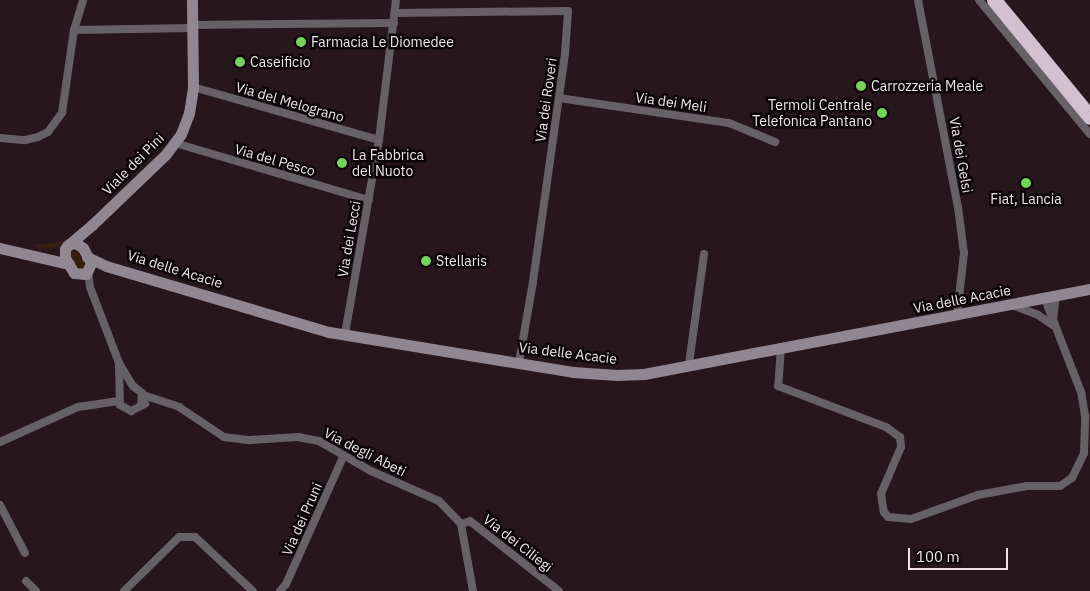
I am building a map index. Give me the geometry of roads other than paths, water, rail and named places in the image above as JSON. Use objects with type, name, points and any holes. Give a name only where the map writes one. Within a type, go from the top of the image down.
[{"type":"highway","points":[[994,0],[1090,117]]},
{"type":"highway","points":[[1005,0],[1090,104]]},
{"type":"street","points":[[0,138],[32,138],[48,132],[56,123],[62,113],[74,30],[83,0]]},
{"type":"street","name":"Viale dei Pini","points":[[68,245],[92,225],[175,143],[189,113],[193,87],[192,0]]},
{"type":"street","name":"Via dei Lecci","points":[[345,334],[379,140],[396,14],[396,0]]},
{"type":"street","name":"Via dei Gelsi","points":[[918,0],[958,207],[964,253],[957,315]]},
{"type":"street","points":[[979,0],[1090,134]]},
{"type":"street","name":"Via dei Roveri","points":[[396,14],[568,11],[559,98],[534,282],[518,363]]},
{"type":"street","points":[[74,30],[394,23]]},
{"type":"street","name":"Via del Melograno","points":[[193,87],[379,140]]},
{"type":"street","name":"Via dei Meli","points":[[559,98],[729,123],[775,142]]},
{"type":"street","name":"Via del Pesco","points":[[175,143],[369,200]]},
{"type":"street","name":"Viale dei Pini","points":[[86,253],[92,225]]},
{"type":"street","name":"Via delle Acacie","points":[[68,245],[76,243],[86,253],[106,266],[345,334],[518,363],[617,375],[644,374],[689,364],[1046,299],[1090,289]]},
{"type":"street","points":[[36,254],[68,245]]},
{"type":"street","points":[[68,245],[64,255],[74,273],[86,272],[86,253]]},
{"type":"street","points":[[0,248],[36,254],[69,264]]},
{"type":"street","points":[[689,364],[704,254]]},
{"type":"street","name":"Via delle Acacie","points":[[86,272],[106,266]]},
{"type":"street","name":"Via degli Abeti","points":[[86,272],[90,288],[119,363],[133,386],[143,396],[179,407],[224,437],[250,440],[309,438],[371,471],[439,501],[460,524]]},
{"type":"street","points":[[1038,315],[1046,299]]},
{"type":"street","points":[[781,347],[778,386],[886,427],[900,437],[900,447],[881,494],[884,512],[888,517],[911,519],[978,495],[1027,486],[1060,486],[1072,478],[1084,453],[1084,416],[1080,392],[1052,325],[1046,299]]},
{"type":"street","points":[[1046,299],[1052,325]]},
{"type":"street","points":[[1012,305],[1038,315],[1052,325]]},
{"type":"street","name":"Via degli Abeti","points":[[119,363],[119,401]]},
{"type":"street","points":[[120,391],[133,386]]},
{"type":"street","points":[[141,405],[143,396]]},
{"type":"street","points":[[0,442],[78,407],[119,401],[129,410],[158,401]]},
{"type":"street","name":"Via dei Pruni","points":[[280,591],[286,584],[344,455]]},
{"type":"street","points":[[0,505],[25,553]]},
{"type":"street","name":"Via dei Ciliegi","points":[[460,524],[470,520],[559,591]]},
{"type":"street","points":[[460,524],[473,591]]},
{"type":"street","points":[[124,591],[179,537],[195,537],[253,591]]},
{"type":"street","points":[[26,581],[36,591]]},
{"type":"place","name":"Farmacia Le Diomedee","points":[[301,42]]},
{"type":"place","name":"Caseificio","points":[[240,62]]},
{"type":"place","name":"Carrozzeria Meale","points":[[861,86]]},
{"type":"place","name":"Termoli Centrale Telefonica Pantano","points":[[882,113]]},
{"type":"place","name":"La Fabbrica del Nuoto","points":[[342,163]]},
{"type":"place","name":"Fiat, Lancia","points":[[1026,183]]},
{"type":"place","name":"Stellaris","points":[[426,261]]}]
